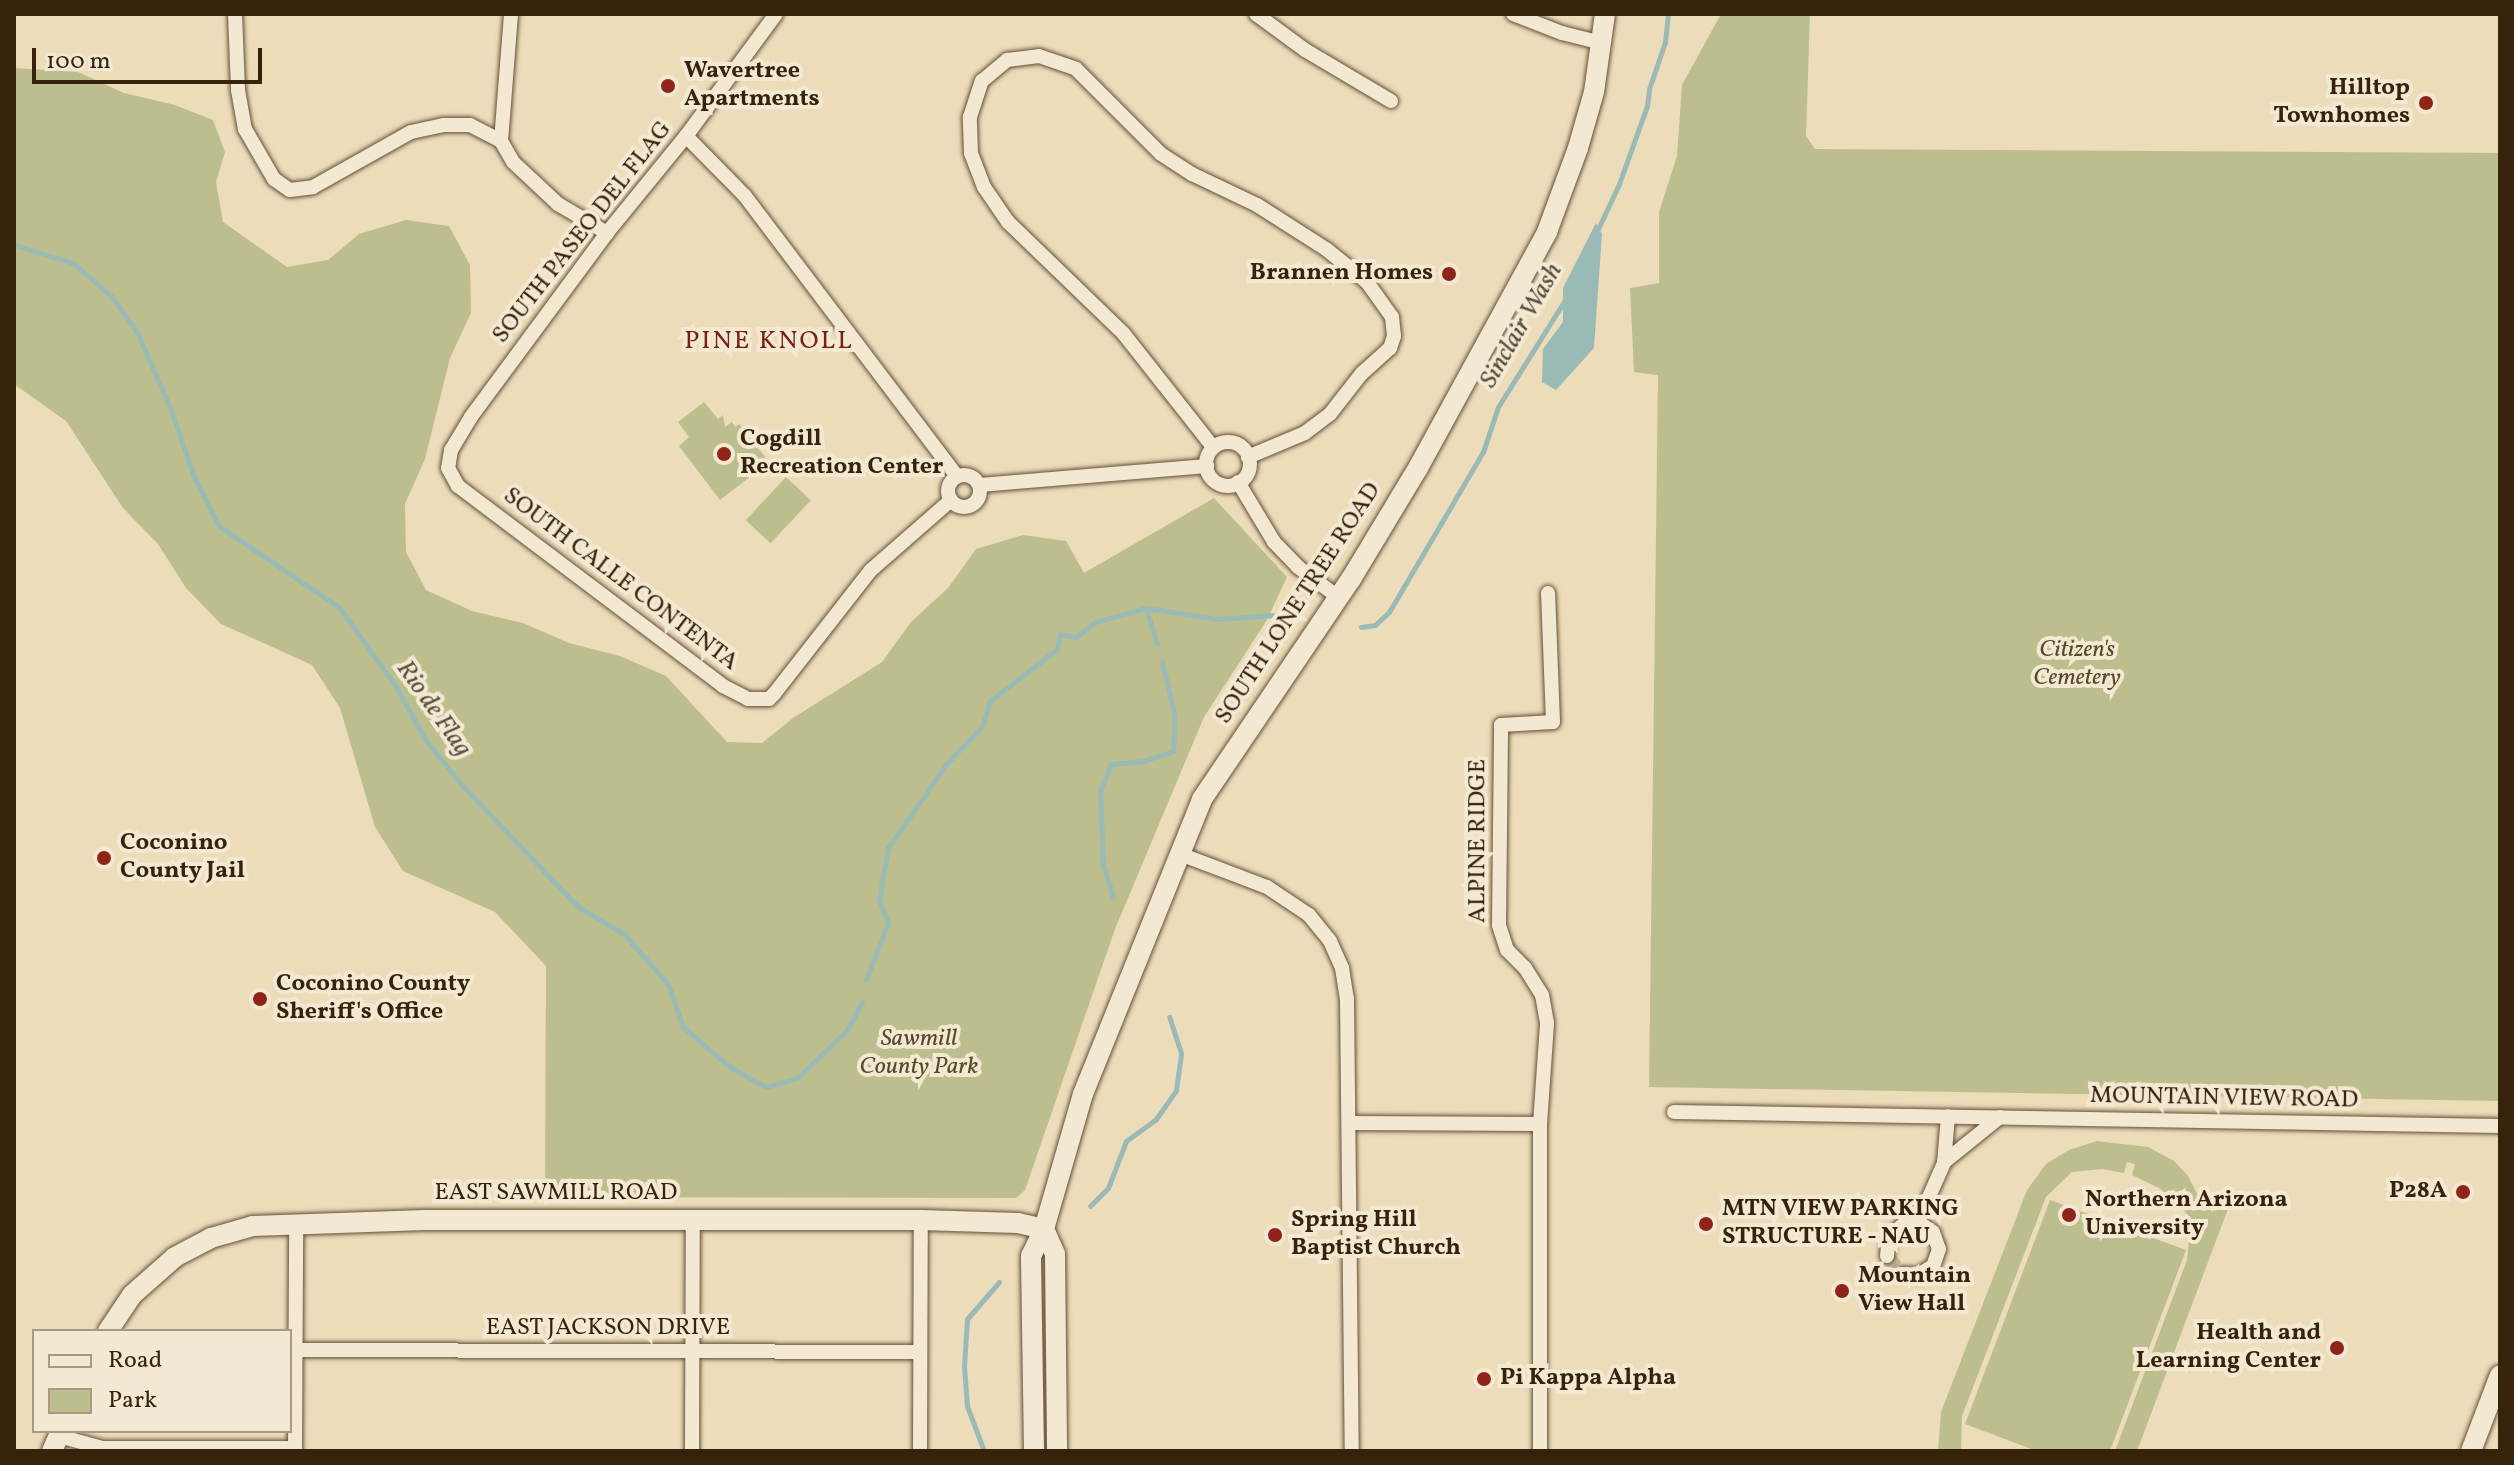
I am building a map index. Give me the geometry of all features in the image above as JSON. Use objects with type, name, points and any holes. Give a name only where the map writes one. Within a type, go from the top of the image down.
[{"type":"main road","name":"SOUTH LONE TREE ROAD","points":[[1034,1451],[1031,1256],[1044,1229],[1083,1094],[1202,799],[1338,597],[1418,468],[1547,232],[1578,148],[1594,92],[1605,14]]},
{"type":"main road","name":"EAST SAWMILL ROAD","points":[[109,1329],[132,1295],[175,1257],[211,1238],[253,1226],[296,1222],[921,1220],[1018,1223],[1044,1229]]},
{"type":"main road","points":[[1044,1229],[1055,1254],[1057,1451]]},
{"type":"main road","points":[[2471,1451],[2498,1387]]},
{"type":"street","points":[[235,14],[238,90],[245,129],[274,179],[290,190],[313,187],[411,132],[444,125],[470,125],[501,141],[513,162],[558,204],[607,233]]},
{"type":"street","points":[[501,141],[511,14]]},
{"type":"street","name":"SOUTH PASEO DEL FLAG","points":[[458,486],[448,468],[451,450],[471,417],[607,233],[686,136],[776,14]]},
{"type":"street","points":[[1256,14],[1305,50],[1391,101]]},
{"type":"street","points":[[1513,14],[1562,33],[1602,43]]},
{"type":"street","points":[[1213,447],[1123,333],[1008,222],[984,187],[971,153],[970,117],[982,81],[1007,60],[1039,56],[1076,69],[1131,129],[1161,154],[1192,174],[1257,205],[1326,249],[1367,282],[1392,317],[1394,336],[1390,348],[1362,373],[1330,414],[1305,433],[1248,457]]},
{"type":"street","points":[[686,136],[745,196],[957,476]]},
{"type":"street","points":[[1222,443],[1237,444],[1248,457],[1247,474],[1238,482],[1228,486],[1214,482],[1207,466],[1213,447],[1222,443]]},
{"type":"street","points":[[980,485],[979,495],[971,505],[963,507],[951,500],[949,487],[957,476],[968,475],[980,485],[1207,466]]},
{"type":"street","points":[[1238,482],[1274,542],[1298,567],[1338,597]]},
{"type":"street","name":"SOUTH CALLE CONTENTA","points":[[458,486],[723,686],[748,699],[761,700],[769,699],[779,689],[871,570],[951,500]]},
{"type":"street","name":"ALPINE RIDGE","points":[[1540,1124],[1547,1023],[1542,995],[1525,968],[1507,950],[1499,925],[1501,725],[1553,722],[1548,593]]},
{"type":"street","points":[[1180,854],[1267,887],[1309,915],[1330,941],[1342,968],[1347,999],[1350,1123],[1352,1451]]},
{"type":"street","name":"MOUNTAIN VIEW ROAD","points":[[1674,1112],[2500,1126]]},
{"type":"street","points":[[1887,1256],[1889,1237],[1925,1206],[1944,1163],[1948,1116]]},
{"type":"street","points":[[1944,1163],[2000,1117]]},
{"type":"street","points":[[1350,1123],[1540,1124],[1540,1451]]},
{"type":"street","points":[[1902,1274],[1918,1275],[1933,1266],[1939,1249],[1925,1206]]},
{"type":"street","points":[[692,1451],[693,1220]]},
{"type":"street","points":[[920,1451],[921,1220]]},
{"type":"street","points":[[58,1439],[103,1448],[295,1450],[296,1222]]},
{"type":"street","points":[[1904,1224],[1921,1224],[1933,1232]]},
{"type":"street","name":"EAST JACKSON DRIVE","points":[[296,1350],[920,1352]]},
{"type":"green space","name":"Citizen's Cemetery","points":[[1721,14],[1810,14],[1806,136],[1815,149],[2500,153],[2500,1101],[1649,1087],[1658,375],[1634,372],[1630,288],[1659,283],[1659,212],[1677,156],[1682,85]]},
{"type":"green space","name":"Sawmill County Park","points":[[14,68],[78,72],[124,93],[175,105],[213,120],[225,152],[216,182],[223,222],[287,267],[328,260],[359,234],[406,220],[449,226],[470,265],[471,313],[450,358],[425,459],[405,504],[406,552],[426,590],[472,611],[523,623],[569,643],[620,656],[666,676],[727,742],[762,743],[793,718],[882,662],[911,622],[948,588],[976,549],[1023,535],[1066,541],[1084,573],[1214,498],[1287,577],[1267,620],[1204,717],[1115,929],[1025,1190],[1016,1198],[545,1197],[546,966],[495,912],[403,871],[375,827],[340,708],[312,665],[221,624],[186,588],[158,544],[123,508],[66,421],[14,384]]},
{"type":"green space","name":"Cogdill Recreation Center","points":[[704,402],[718,419],[723,415],[725,427],[732,422],[735,427],[739,424],[769,462],[720,500],[679,446],[689,437],[678,422]]},
{"type":"green space","points":[[786,477],[811,500],[771,543],[746,520]]},
{"type":"green space","points":[[2097,1141],[2148,1147],[2174,1161],[2188,1176],[2206,1211],[2210,1201],[2228,1209],[2137,1451],[2115,1451],[2187,1260],[2190,1230],[2188,1215],[2176,1202],[2159,1188],[2132,1175],[2135,1164],[2127,1162],[2124,1173],[2102,1169],[2072,1172],[2046,1197],[1962,1416],[1961,1451],[1938,1451],[1941,1412],[2027,1190],[2046,1164],[2069,1150]]},
{"type":"green space","points":[[2050,1200],[2186,1250],[2110,1451],[2037,1451],[1965,1424]]},
{"type":"water","points":[[1596,223],[1602,234],[1594,348],[1556,390],[1542,382],[1543,349],[1563,322],[1563,288]]},
{"type":"waterway","name":"Sinclair Wash","points":[[1597,231],[1619,184],[1647,106],[1649,89],[1665,42],[1668,14]]},
{"type":"waterway","name":"Rio de Flag","points":[[14,245],[73,263],[112,297],[137,332],[171,410],[194,477],[219,526],[339,607],[397,688],[424,738],[461,784],[577,906],[624,934],[668,984],[683,1027],[730,1067],[766,1087],[797,1078],[847,1030],[862,1002]]},
{"type":"waterway","name":"Sinclair Wash","points":[[1361,627],[1375,625],[1389,612],[1483,452],[1498,407],[1566,298]]},
{"type":"waterway","name":"Rio de Flag","points":[[1146,608],[1157,644]]},
{"type":"waterway","name":"Rio de Flag","points":[[866,980],[888,922],[879,900],[888,848],[947,763],[982,727],[990,701],[1057,649],[1060,634],[1076,637],[1095,622],[1146,608],[1217,619],[1277,615]]},
{"type":"waterway","name":"Rio de Flag","points":[[1113,897],[1103,864],[1100,792],[1111,764],[1143,761],[1173,751],[1175,717],[1162,662]]},
{"type":"waterway","name":"Rio de Flag","points":[[1090,1206],[1108,1188],[1126,1141],[1156,1119],[1176,1090],[1181,1053],[1169,1017]]},
{"type":"waterway","name":"Rio de Flag","points":[[984,1451],[967,1406],[964,1366],[967,1319],[999,1282]]},
{"type":"tunnel","points":[[1887,1256],[1902,1274]]},
{"type":"place","name":"Wavertree Apartments","points":[[668,86]]},
{"type":"place","name":"Hilltop Townhomes","points":[[2426,103]]},
{"type":"place","name":"Brannen Homes","points":[[1449,274]]},
{"type":"place","name":"Cogdill Recreation Center","points":[[724,454]]},
{"type":"place","name":"Coconino County Jail","points":[[104,858]]},
{"type":"place","name":"Coconino County Sheriff's Office","points":[[260,999]]},
{"type":"place","name":"P28A","points":[[2463,1192]]},
{"type":"place","name":"Northern Arizona University","points":[[2069,1215]]},
{"type":"place","name":"MTN VIEW PARKING STRUCTURE - NAU","points":[[1706,1224]]},
{"type":"place","name":"Spring Hill Baptist Church","points":[[1275,1235]]},
{"type":"place","name":"Mountain View Hall","points":[[1842,1291]]},
{"type":"place","name":"Health and Learning Center","points":[[2337,1348]]},
{"type":"place","name":"Pi Kappa Alpha","points":[[1484,1379]]},
{"type":"district","name":"PINE KNOLL","points":[[769,342]]}]
